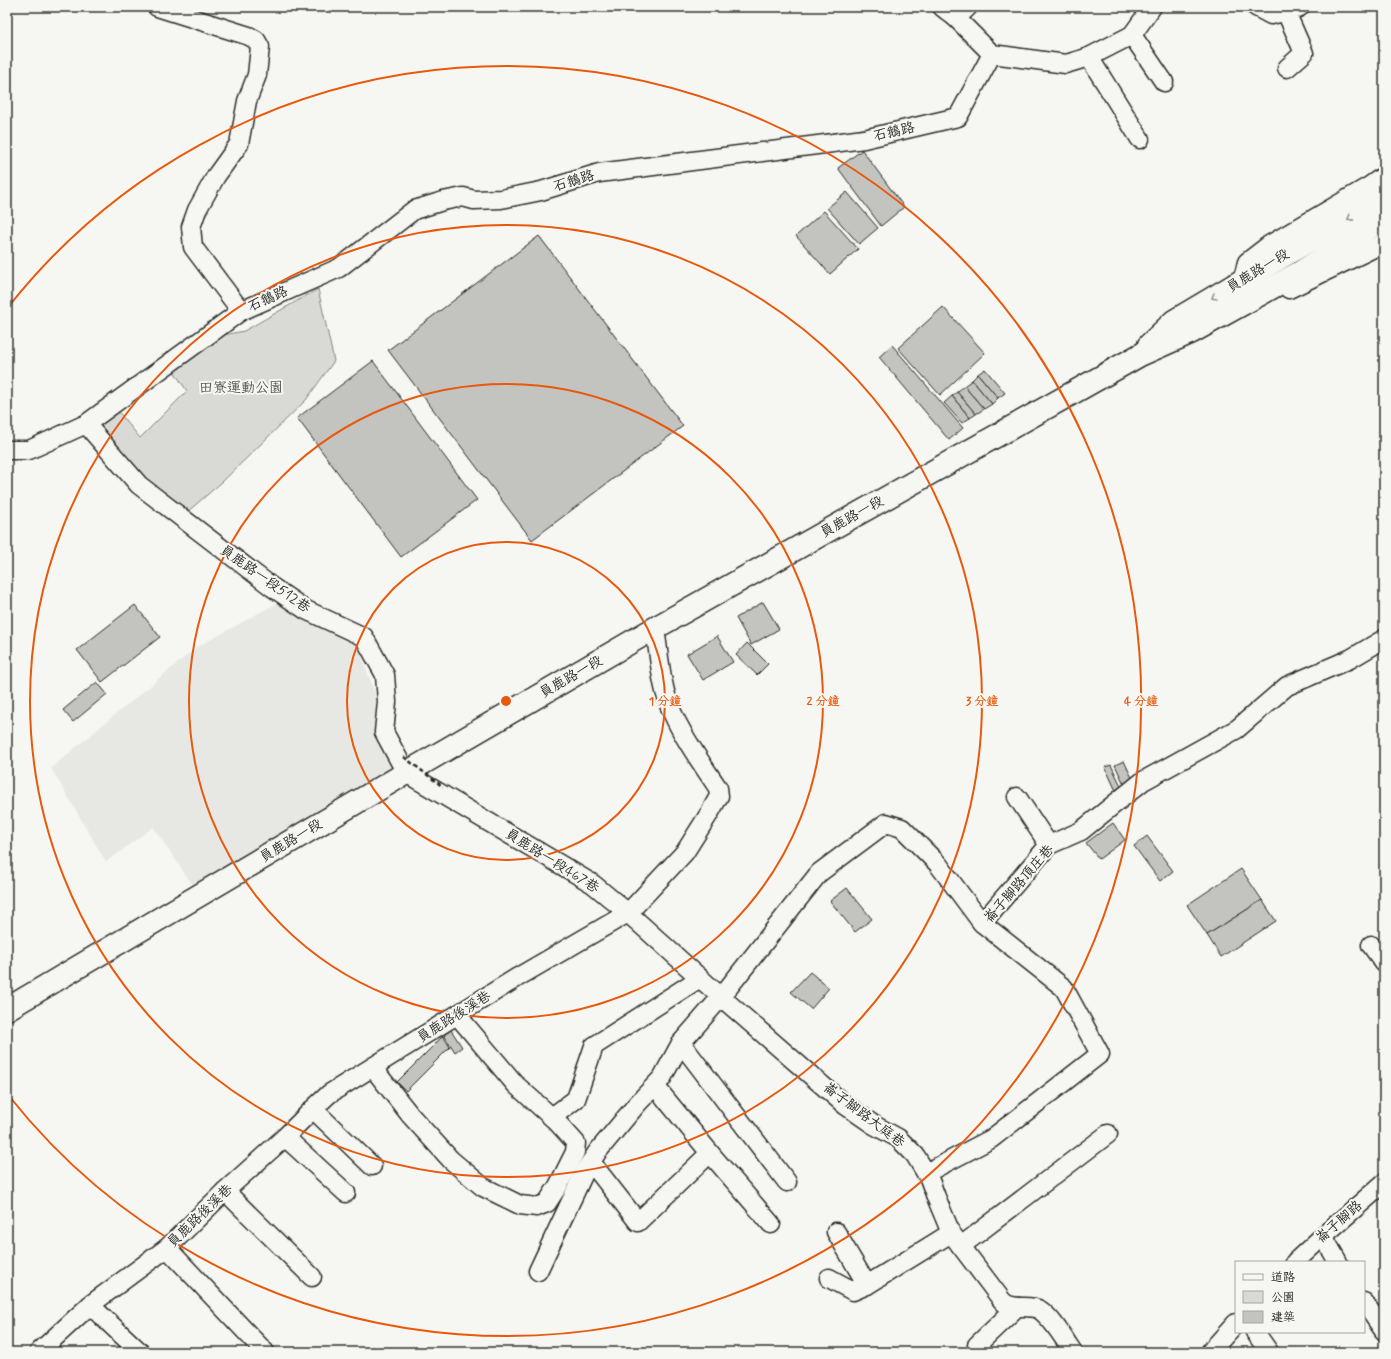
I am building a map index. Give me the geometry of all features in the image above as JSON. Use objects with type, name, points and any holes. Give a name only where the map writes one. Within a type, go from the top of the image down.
[{"type":"main road","name":"員鹿路一段","points":[[1140,355],[1174,321],[1243,279],[1384,198]]},
{"type":"main road","name":"員鹿路一段","points":[[7,1009],[405,765],[655,628],[1140,355],[1192,332],[1382,227]]},
{"type":"street","points":[[157,7],[250,36],[256,40],[260,47],[257,75],[247,101],[239,144],[216,176],[197,210],[191,227],[193,247],[241,311]]},
{"type":"street","points":[[942,7],[962,13],[992,54],[1066,64],[1089,58],[1132,36],[1152,7]]},
{"type":"street","points":[[1256,7],[1271,14],[1293,9],[1304,54],[1287,68]]},
{"type":"street","points":[[1132,36],[1164,82]]},
{"type":"street","name":"石鵝路","points":[[7,450],[29,450],[86,424],[241,311],[339,268],[414,210],[443,201],[463,197],[474,200],[501,199],[541,191],[599,173],[864,139],[958,117],[992,54]]},
{"type":"street","points":[[1089,58],[1140,139]]},
{"type":"street","points":[[1252,299],[1243,279],[1247,262],[1269,245],[1384,176]]},
{"type":"street","name":"員鹿路一段512巷","points":[[86,424],[145,490],[272,587],[306,610],[364,638],[385,675],[387,702],[384,732],[405,765]]},
{"type":"street","name":"員鹿路後溪巷","points":[[46,1350],[90,1305],[166,1248],[330,1094],[518,977],[628,913],[685,852],[719,796],[718,788],[693,750],[671,711],[663,680],[655,628]]},
{"type":"street","name":"崙子腳路頂庄巷","points":[[926,1173],[991,1139],[1100,1054],[1064,988],[982,923],[1049,845],[1081,831],[1143,781],[1237,729],[1287,686],[1350,659],[1384,639]]},
{"type":"street","name":"員鹿路一段467巷","points":[[405,765],[593,884],[628,913],[721,997]]},
{"type":"street","points":[[1017,797],[1049,845]]},
{"type":"street","points":[[538,1271],[586,1169],[638,1103],[662,1078],[681,1043],[721,997],[819,873],[886,823],[902,828],[938,864],[982,923]]},
{"type":"street","points":[[1371,945],[1384,962]]},
{"type":"street","points":[[552,1118],[576,1099],[594,1046],[700,978]]},
{"type":"street","name":"崙子腳路大庭巷","points":[[721,997],[845,1105],[874,1125],[898,1138],[915,1155],[926,1173],[956,1240],[998,1295],[1006,1304],[1039,1310],[1049,1319],[1073,1352]]},
{"type":"street","points":[[373,1068],[411,1116],[451,1160],[483,1187],[520,1205],[537,1207],[547,1203],[558,1186],[575,1152],[576,1143],[552,1118],[516,1085],[457,1015]]},
{"type":"street","points":[[681,1043],[787,1182]]},
{"type":"street","points":[[655,1086],[771,1224]]},
{"type":"street","points":[[313,1109],[372,1166]]},
{"type":"street","points":[[829,1278],[853,1291],[867,1286],[956,1240],[1108,1134]]},
{"type":"street","points":[[285,1137],[346,1193]]},
{"type":"street","points":[[591,1162],[638,1222],[710,1153]]},
{"type":"street","name":"崙子腳路","points":[[1296,1261],[1384,1183]]},
{"type":"street","points":[[225,1191],[312,1277]]},
{"type":"street","points":[[836,1232],[867,1286]]},
{"type":"street","points":[[1323,1236],[1337,1261]]},
{"type":"street","points":[[166,1248],[266,1352]]},
{"type":"street","points":[[1365,1303],[1384,1331]]},
{"type":"street","points":[[90,1305],[140,1352]]},
{"type":"street","points":[[976,1345],[1017,1307]]},
{"type":"street","points":[[1210,1352],[1235,1324]]},
{"type":"street","points":[[1256,1333],[1269,1352]]},
{"type":"path","points":[[405,765],[443,787]]},
{"type":"shaded area","points":[[279,602],[300,618],[358,645],[376,697],[375,731],[395,769],[196,890],[153,827],[106,862],[51,768],[197,647]]},
{"type":"green space","name":"田寮運動公園","points":[[318,289],[334,361],[306,400],[222,482],[186,513],[152,489],[95,428],[117,410],[140,438],[187,391],[173,370],[218,336],[244,331]]},
{"type":"building","points":[[862,150],[904,207],[881,226],[838,168]]},
{"type":"building","points":[[847,192],[878,228],[859,244],[827,208]]},
{"type":"building","points":[[824,211],[858,249],[830,274],[796,236]]},
{"type":"building","points":[[539,236],[683,426],[532,540],[388,350]]},
{"type":"building","points":[[943,307],[985,353],[940,395],[898,348]]},
{"type":"building","points":[[892,345],[963,428],[949,440],[879,357]]},
{"type":"building","points":[[373,361],[477,500],[401,557],[297,418]]},
{"type":"building","points":[[985,369],[1005,393],[998,398],[978,374]]},
{"type":"building","points":[[978,374],[998,398],[992,404],[972,380]]},
{"type":"building","points":[[972,380],[992,404],[984,409],[964,386]]},
{"type":"building","points":[[964,386],[984,409],[976,414],[957,392]]},
{"type":"building","points":[[957,392],[976,414],[970,418],[952,396]]},
{"type":"building","points":[[952,396],[970,418],[962,423],[944,403]]},
{"type":"building","points":[[763,602],[779,629],[751,645],[736,618]]},
{"type":"building","points":[[135,605],[160,637],[102,682],[77,650]]},
{"type":"building","points":[[717,636],[733,662],[703,680],[687,654]]},
{"type":"building","points":[[747,643],[768,664],[757,675],[736,655]]},
{"type":"building","points":[[97,682],[107,694],[73,722],[63,710]]},
{"type":"building","points":[[1124,761],[1133,780],[1124,784],[1115,765]]},
{"type":"building","points":[[1111,765],[1123,790],[1117,793],[1105,767]]},
{"type":"building","points":[[1113,823],[1125,840],[1099,859],[1086,843]]},
{"type":"building","points":[[1147,836],[1173,871],[1160,881],[1134,846]]},
{"type":"building","points":[[1241,869],[1262,900],[1207,935],[1187,905]]},
{"type":"building","points":[[847,888],[872,919],[855,932],[830,901]]},
{"type":"building","points":[[1262,900],[1276,921],[1221,957],[1207,935]]},
{"type":"building","points":[[810,972],[829,988],[811,1009],[791,992]]},
{"type":"building","points":[[451,1030],[462,1047],[455,1052],[444,1035]]},
{"type":"building","points":[[443,1036],[450,1047],[406,1091],[397,1082]]}]
